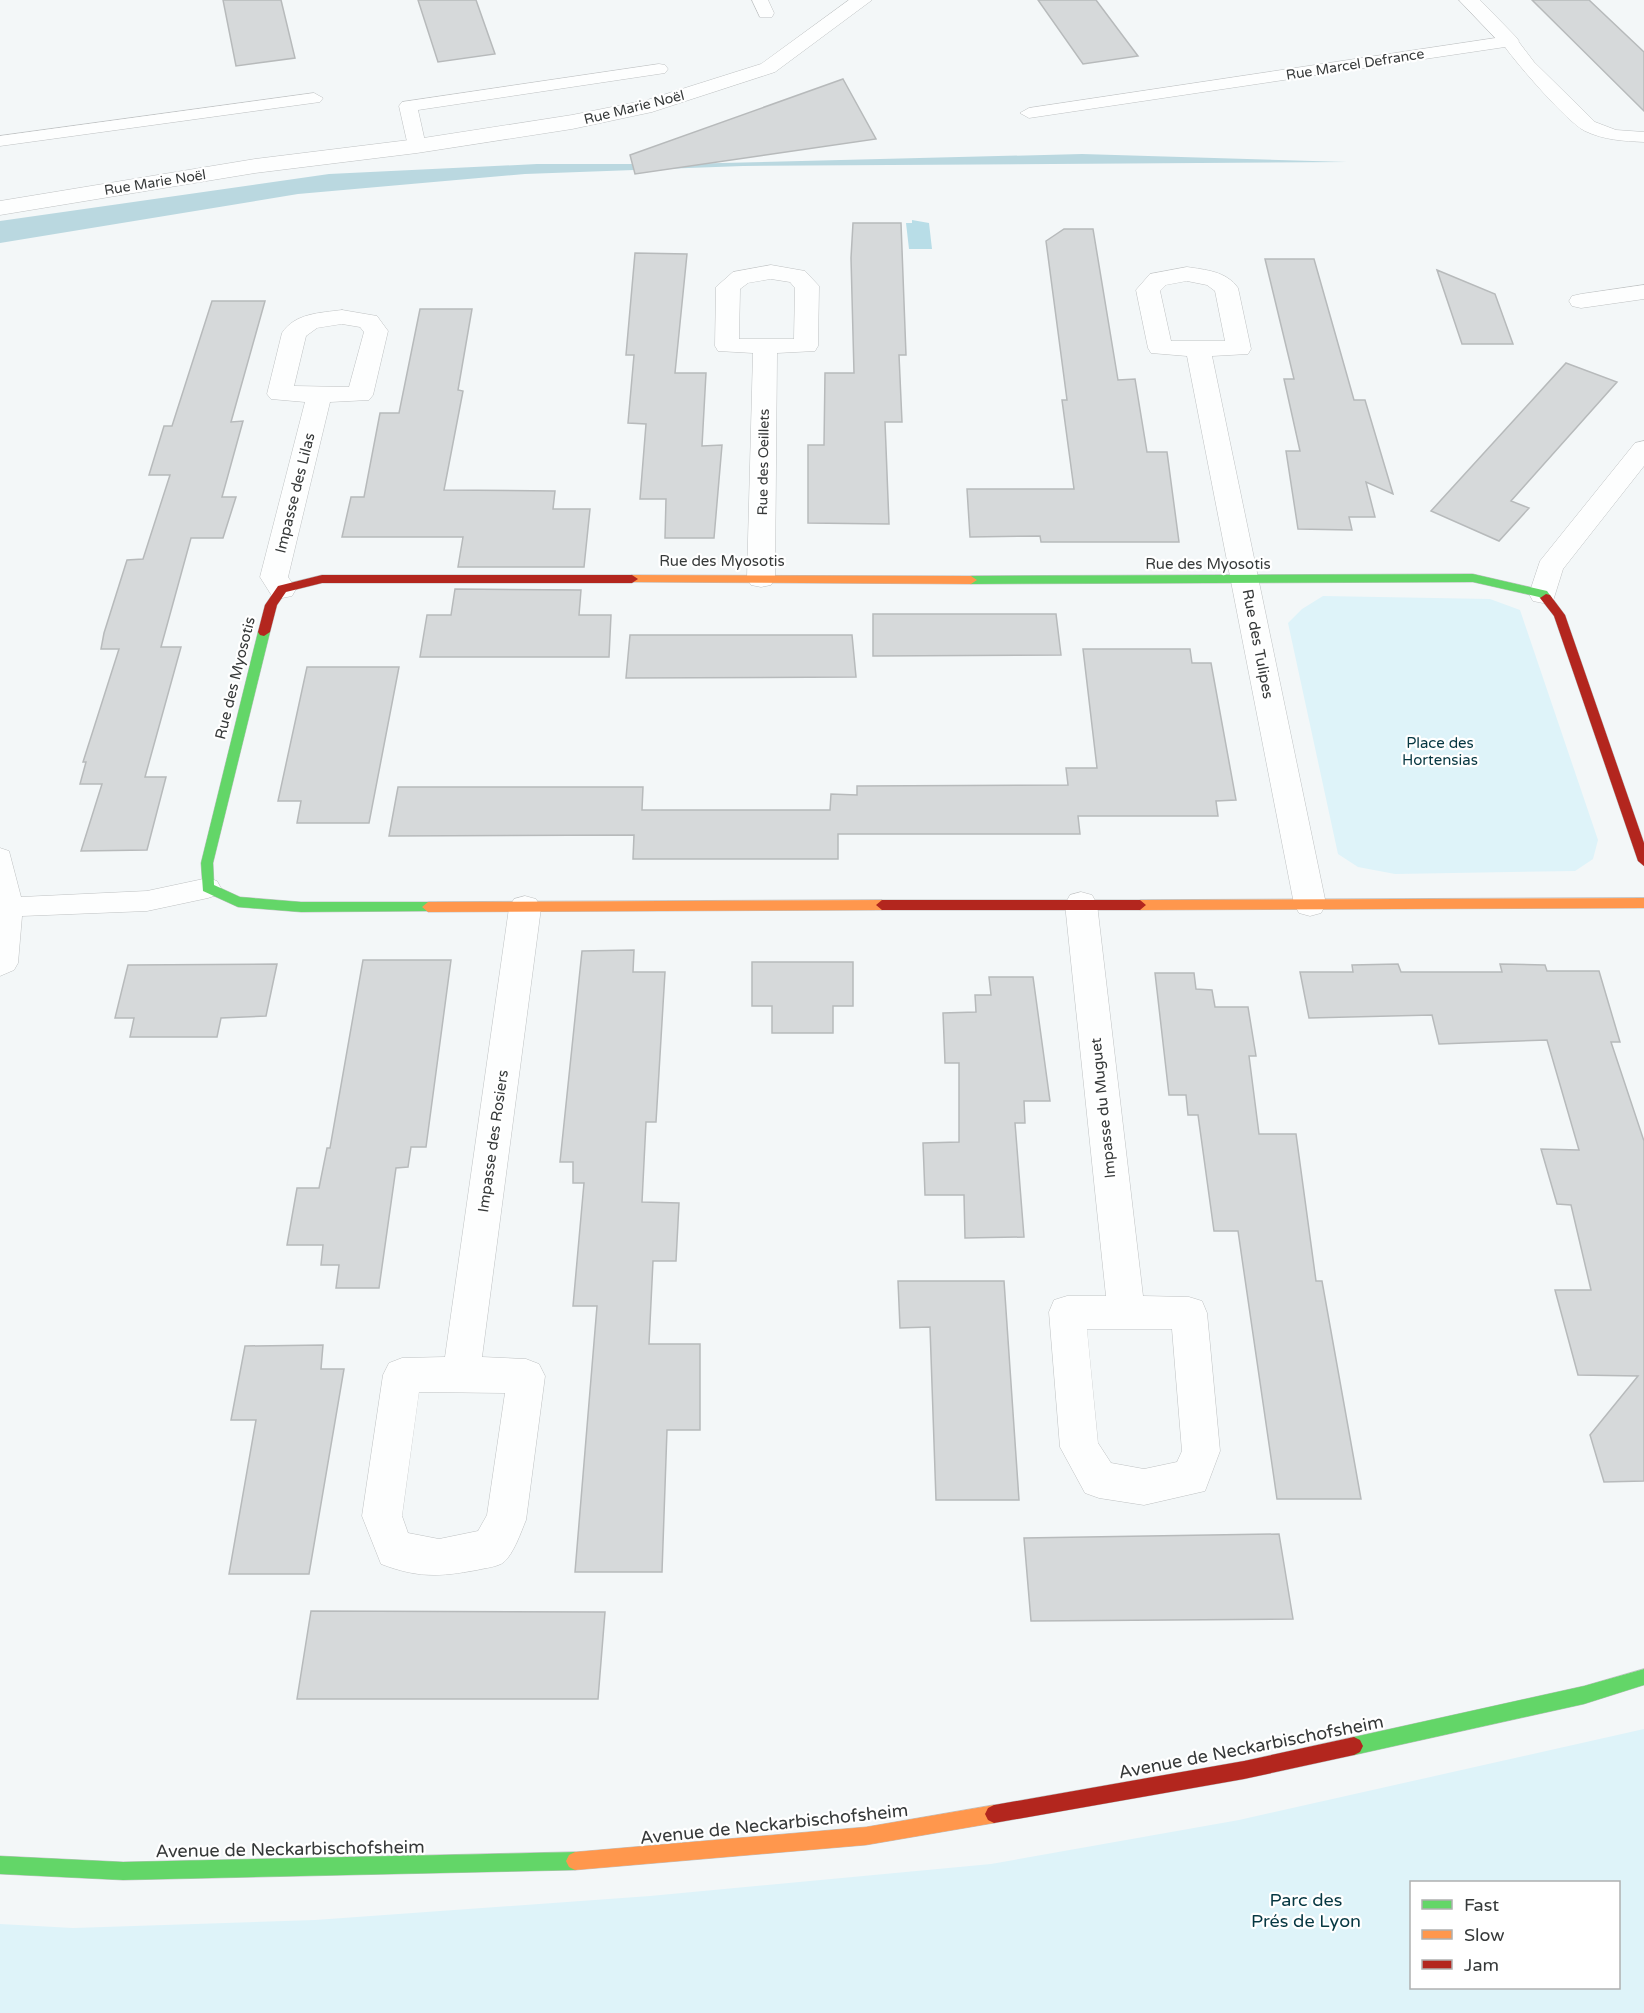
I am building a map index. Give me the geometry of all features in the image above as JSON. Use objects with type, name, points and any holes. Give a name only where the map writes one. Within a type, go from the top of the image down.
[{"type":"street","name":"Rue Marie Noël","points":[[0,208],[255,166],[417,146],[573,122],[652,106],[757,71],[797,49],[862,0]]},
{"type":"street","points":[[1469,0],[1509,41]]},
{"type":"street","points":[[1581,301],[1644,292]]},
{"type":"street","name":"Rue des Oeillets","points":[[761,578],[765,347]]},
{"type":"street","name":"Rue des Tulipes","points":[[1198,349],[1310,904]]},
{"type":"street","name":"Impasse des Lilas","points":[[282,589],[274,577],[319,395]]},
{"type":"street","points":[[1644,449],[1550,567],[1543,594],[1559,615],[1644,861]]},
{"type":"street","name":"Rue des Myosotis","points":[[208,888],[209,852],[265,626],[271,605],[282,589],[333,579],[761,578],[1246,581],[1473,578],[1543,594]]},
{"type":"street","points":[[208,888],[238,902],[301,908],[1644,903]]},
{"type":"street","name":"Impasse du Muguet","points":[[1081,904],[1126,1312]]},
{"type":"street","name":"Impasse des Rosiers","points":[[461,1374],[525,908]]},
{"type":"street","points":[[1067,1312],[1126,1312],[1190,1313],[1201,1451],[1191,1478],[1144,1487],[1099,1480],[1079,1447],[1067,1312]]},
{"type":"street","points":[[461,1374],[526,1376],[506,1520],[490,1548],[439,1558],[395,1550],[382,1516],[402,1375],[461,1374]]},
{"type":"street","name":"Avenue de Neckarbischofsheim","points":[[0,1865],[123,1871],[568,1862],[866,1836],[1244,1770],[1584,1695],[1644,1677]]},
{"type":"lane","name":"Rue Marcel Defrance","points":[[1029,113],[1509,41]]},
{"type":"lane","points":[[1509,41],[1528,66],[1589,126],[1614,135],[1644,137]]},
{"type":"lane","name":"Rue Marie Noël","points":[[417,146],[408,105],[659,69]]},
{"type":"lane","points":[[0,141],[314,98]]},
{"type":"lane","points":[[0,858],[10,907],[5,963],[0,966]]},
{"type":"lane","points":[[10,907],[147,901],[208,888]]},
{"type":"green space","name":"Place des Hortensias","points":[[1323,596],[1490,599],[1520,610],[1598,840],[1593,859],[1575,871],[1395,874],[1358,867],[1338,854],[1288,623],[1302,609]]},
{"type":"green space","name":"Parc des Prés de Lyon","points":[[1644,1729],[1644,2013],[0,2013],[0,1924],[73,1928],[315,1920],[650,1896],[991,1864],[1239,1820]]},
{"type":"shaded area","points":[[1082,154],[1347,162],[743,166],[525,174],[298,194],[0,243],[0,221],[329,174],[537,164],[679,164]]},
{"type":"shaded area","points":[[912,220],[929,223],[932,249],[909,249],[906,223],[912,223]]},
{"type":"building","points":[[223,0],[281,0],[295,58],[236,66]]},
{"type":"building","points":[[418,0],[476,0],[495,54],[438,62]]},
{"type":"building","points":[[1038,0],[1096,0],[1138,56],[1083,64]]},
{"type":"building","points":[[1532,0],[1589,0],[1644,52],[1644,111]]},
{"type":"building","points":[[843,79],[876,139],[635,174],[630,155]]},
{"type":"building","points":[[853,223],[901,223],[906,355],[899,355],[902,422],[885,422],[889,524],[808,523],[808,445],[824,445],[825,373],[854,373],[851,258]]},
{"type":"building","points":[[1064,229],[1093,229],[1118,380],[1135,379],[1147,452],[1167,452],[1179,542],[1041,542],[1040,536],[970,537],[967,489],[1074,489],[1062,400],[1067,400],[1046,241]]},
{"type":"building","points":[[635,253],[687,254],[675,373],[706,373],[702,446],[722,445],[714,538],[665,538],[666,499],[640,499],[646,424],[628,423],[634,355],[626,355]]},
{"type":"building","points":[[1265,259],[1314,259],[1354,400],[1365,400],[1393,494],[1366,482],[1375,517],[1349,517],[1352,530],[1298,529],[1286,451],[1300,451],[1284,379],[1294,379]]},
{"type":"building","points":[[1437,270],[1495,294],[1513,344],[1462,344]]},
{"type":"building","points":[[212,301],[265,301],[231,422],[243,421],[222,497],[236,497],[223,538],[191,538],[161,647],[181,647],[145,777],[166,777],[147,850],[81,851],[102,784],[80,784],[86,762],[83,762],[119,649],[101,649],[104,633],[127,560],[143,559],[170,475],[149,475],[164,426],[172,426]]},
{"type":"building","points":[[420,309],[472,309],[458,390],[463,391],[444,490],[555,491],[553,509],[590,509],[584,567],[458,567],[463,537],[342,537],[351,497],[364,497],[380,413],[399,413]]},
{"type":"building","points":[[1566,363],[1617,382],[1511,501],[1529,508],[1499,541],[1431,511]]},
{"type":"building","points":[[455,589],[581,590],[579,615],[611,615],[609,657],[420,657],[427,615],[451,615]]},
{"type":"building","points":[[873,614],[1056,614],[1061,655],[873,656]]},
{"type":"building","points":[[630,635],[852,635],[856,677],[626,678]]},
{"type":"building","points":[[1083,649],[1190,649],[1192,663],[1211,663],[1236,800],[1216,801],[1218,816],[1078,816],[1080,834],[838,834],[838,859],[633,859],[634,835],[389,836],[398,787],[643,787],[642,810],[830,810],[831,794],[857,795],[857,786],[1068,785],[1066,768],[1097,768]]},
{"type":"building","points":[[307,667],[399,667],[369,823],[297,823],[301,801],[278,801]]},
{"type":"building","points":[[634,950],[633,972],[665,972],[656,1122],[646,1122],[642,1202],[679,1203],[676,1261],[653,1261],[649,1344],[700,1344],[700,1430],[667,1430],[662,1572],[575,1572],[597,1306],[573,1306],[584,1183],[573,1183],[573,1162],[560,1162],[582,951]]},
{"type":"building","points":[[363,960],[451,960],[426,1147],[411,1147],[408,1167],[396,1168],[379,1288],[336,1288],[339,1265],[321,1265],[323,1245],[287,1245],[297,1188],[319,1188],[327,1148],[330,1148]]},
{"type":"building","points":[[752,962],[853,962],[853,1006],[833,1006],[833,1033],[772,1033],[772,1006],[752,1006]]},
{"type":"building","points":[[277,964],[266,1016],[221,1018],[217,1037],[130,1037],[134,1018],[115,1018],[128,965]]},
{"type":"building","points":[[1398,964],[1401,972],[1502,972],[1500,964],[1545,965],[1547,971],[1599,971],[1620,1042],[1611,1042],[1644,1141],[1644,1481],[1604,1482],[1590,1435],[1638,1376],[1578,1375],[1555,1290],[1591,1290],[1571,1205],[1557,1204],[1541,1149],[1579,1150],[1547,1040],[1439,1044],[1432,1015],[1309,1018],[1300,972],[1353,972],[1352,965]]},
{"type":"building","points":[[1155,973],[1194,973],[1196,989],[1212,990],[1215,1007],[1248,1007],[1256,1056],[1249,1056],[1259,1134],[1296,1134],[1316,1281],[1322,1281],[1361,1499],[1277,1499],[1238,1231],[1214,1231],[1198,1115],[1188,1115],[1186,1095],[1169,1095]]},
{"type":"building","points":[[989,977],[1033,977],[1050,1101],[1024,1101],[1025,1123],[1015,1123],[1024,1237],[965,1238],[964,1195],[925,1195],[923,1143],[959,1142],[959,1063],[945,1063],[943,1013],[976,1012],[975,995],[991,995]]},
{"type":"building","points":[[898,1281],[1004,1281],[1019,1500],[936,1500],[930,1327],[900,1328]]},
{"type":"building","points":[[323,1345],[321,1369],[344,1369],[309,1574],[229,1574],[256,1420],[231,1420],[245,1346]]},
{"type":"building","points":[[1279,1534],[1293,1619],[1031,1621],[1024,1538]]},
{"type":"building","points":[[311,1611],[605,1612],[598,1699],[297,1699]]},
{"type":"traffic: fast","points":[[971,580],[1473,578],[1543,594],[1546,598]]},
{"type":"traffic: fast","points":[[264,632],[207,863],[208,888],[238,902],[301,907],[428,907]]},
{"type":"traffic: fast","points":[[1354,1746],[1584,1695],[1644,1677]]},
{"type":"traffic: fast","points":[[0,1865],[123,1871],[575,1861]]},
{"type":"traffic: slow","points":[[632,579],[971,580]]},
{"type":"traffic: slow","points":[[1140,905],[1644,903]]},
{"type":"traffic: slow","points":[[428,907],[882,905]]},
{"type":"traffic: slow","points":[[575,1861],[866,1836],[994,1814]]},
{"type":"traffic: jam","points":[[264,632],[271,605],[282,589],[322,579],[632,579]]},
{"type":"traffic: jam","points":[[1546,598],[1559,615],[1644,861]]},
{"type":"traffic: jam","points":[[882,905],[1140,905]]},
{"type":"traffic: jam","points":[[994,1814],[1244,1770],[1354,1746]]}]
